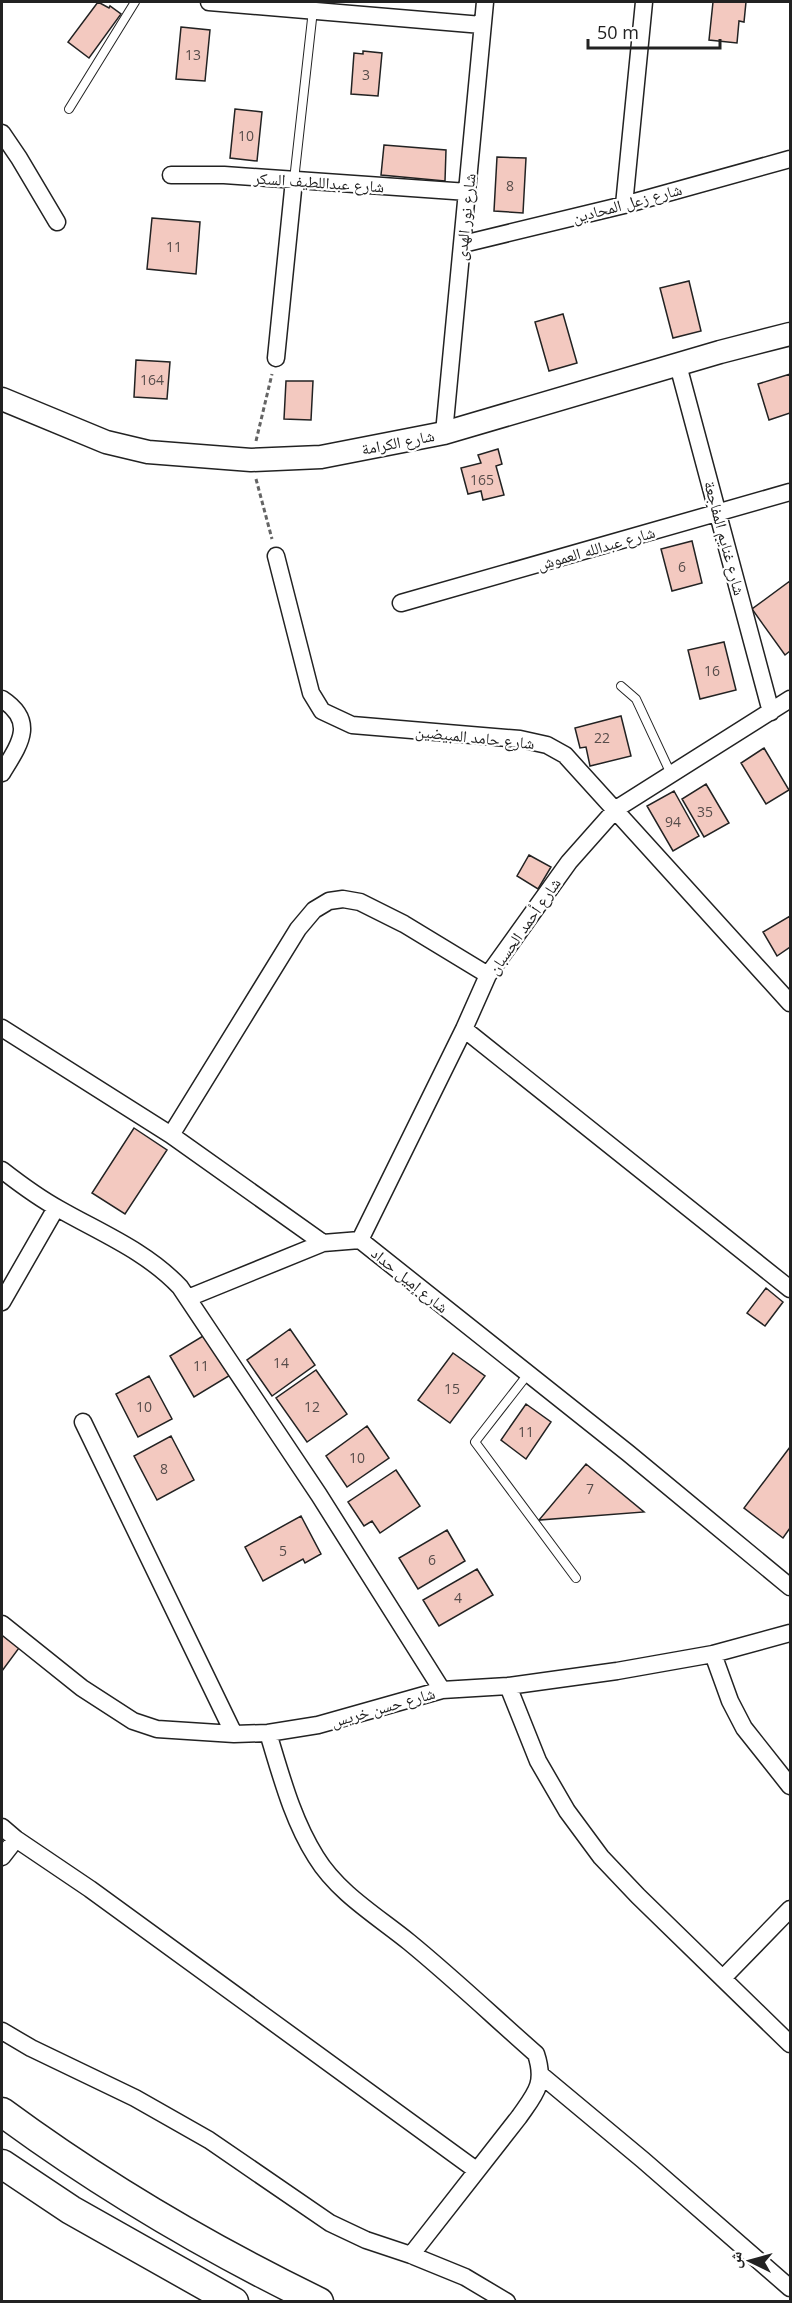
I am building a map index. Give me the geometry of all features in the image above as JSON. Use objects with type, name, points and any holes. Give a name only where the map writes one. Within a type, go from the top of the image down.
[{"type":"highway","points":[[2,2112],[91,2175],[145,2208],[273,2280],[319,2301]]},
{"type":"highway","points":[[2,2164],[71,2210],[234,2301]]},
{"type":"street","points":[[208,2],[314,6],[482,25]]},
{"type":"street","name":"شارع نور الهدى","points":[[444,433],[485,2]]},
{"type":"street","points":[[624,205],[644,2]]},
{"type":"street","points":[[2,132],[20,158],[57,222]]},
{"type":"street","name":"شارع زعل المحادين","points":[[463,244],[624,205],[790,159]]},
{"type":"street","name":"شارع عبداللطيف السكر","points":[[171,175],[200,174],[468,192]]},
{"type":"street","points":[[276,358],[294,180]]},
{"type":"street","name":"شارع الكرامة","points":[[2,399],[106,441],[148,452],[251,460],[321,457],[444,433],[790,334]]},
{"type":"street","name":"شارع غنايم المفاجعة","points":[[678,365],[771,712]]},
{"type":"street","name":"شارع عبدالله العموش","points":[[401,603],[790,492]]},
{"type":"street","name":"شارع حامد المبيضين","points":[[276,556],[311,693],[322,711],[352,724],[520,739],[547,745],[565,755],[790,1003]]},
{"type":"street","name":"شارع أحمد الحسبان","points":[[360,1240],[465,1029],[488,975],[569,862],[616,809],[790,699]]},
{"type":"street","points":[[2,773],[16,750],[22,733],[22,721],[18,712],[5,701]]},
{"type":"street","points":[[171,1135],[298,929],[314,910],[329,901],[343,899],[360,902],[404,924],[488,975]]},
{"type":"street","points":[[2,1028],[171,1135],[323,1244]]},
{"type":"street","points":[[465,1029],[790,1289]]},
{"type":"street","points":[[2,1170],[56,1208],[141,1254],[166,1273],[188,1298],[320,1495],[441,1690]]},
{"type":"street","points":[[2,1302],[56,1208]]},
{"type":"street","name":"شارع إميل حداد","points":[[188,1298],[323,1244],[360,1240],[628,1452],[790,1587]]},
{"type":"street","points":[[83,1422],[234,1734]]},
{"type":"street","name":"شارع حسن خريس","points":[[3,1625],[82,1688],[133,1721],[157,1729],[190,1733],[234,1734],[268,1733],[318,1725],[441,1690],[508,1686],[617,1671],[713,1654],[790,1633]]},
{"type":"street","points":[[713,1654],[730,1701],[744,1728],[790,1786]]},
{"type":"street","points":[[508,1686],[538,1761],[567,1811],[601,1857],[790,2044]]},
{"type":"street","points":[[268,1733],[285,1789],[302,1832],[316,1858],[333,1880],[411,1944],[536,2054],[542,2075],[790,2288]]},
{"type":"street","points":[[2,1827],[476,2170]]},
{"type":"street","points":[[2,1857],[16,1839]]},
{"type":"street","points":[[723,1978],[790,1909]]},
{"type":"street","points":[[2,2031],[31,2048],[135,2098],[209,2140],[330,2223],[366,2240],[465,2277],[507,2301]]},
{"type":"street","points":[[411,2255],[519,2117],[535,2093],[542,2075]]},
{"type":"lane","points":[[69,109],[135,2]]},
{"type":"lane","points":[[294,180],[314,6]]},
{"type":"lane","points":[[621,686],[636,699],[671,774]]},
{"type":"lane","points":[[528,1374],[475,1442],[576,1578]]},
{"type":"path","points":[[276,358],[251,460],[276,556]]},
{"type":"building","points":[[98,2],[109,8],[110,6],[121,14],[89,58],[68,42]]},
{"type":"building","points":[[713,2],[746,2],[744,22],[739,21],[737,43],[709,40]]},
{"type":"building","points":[[181,27],[210,30],[205,81],[176,79]]},
{"type":"building","points":[[363,51],[382,53],[378,96],[351,94],[354,53],[363,54]]},
{"type":"building","points":[[235,109],[262,112],[257,161],[230,158]]},
{"type":"building","points":[[384,145],[446,150],[445,181],[381,175]]},
{"type":"building","points":[[497,157],[526,158],[523,213],[494,211]]},
{"type":"building","points":[[152,218],[200,222],[196,274],[147,269]]},
{"type":"building","points":[[689,281],[701,331],[673,338],[660,288]]},
{"type":"building","points":[[563,314],[577,363],[549,371],[535,322]]},
{"type":"building","points":[[136,360],[170,362],[167,399],[134,397]]},
{"type":"building","points":[[790,374],[790,413],[769,420],[758,384]]},
{"type":"building","points":[[286,381],[313,381],[311,420],[284,419]]},
{"type":"building","points":[[498,449],[502,464],[496,466],[504,495],[483,500],[481,491],[468,494],[461,468],[481,463],[478,455]]},
{"type":"building","points":[[692,541],[702,583],[672,591],[661,549]]},
{"type":"building","points":[[790,581],[790,651],[785,655],[752,609]]},
{"type":"building","points":[[724,642],[736,690],[700,699],[688,650]]},
{"type":"building","points":[[621,716],[631,756],[590,766],[586,747],[580,748],[575,728]]},
{"type":"building","points":[[764,748],[789,790],[766,804],[741,763]]},
{"type":"building","points":[[706,784],[729,823],[704,837],[682,799]]},
{"type":"building","points":[[674,791],[699,836],[673,851],[647,806]]},
{"type":"building","points":[[529,855],[551,867],[538,889],[517,876]]},
{"type":"building","points":[[790,916],[790,947],[777,956],[763,932]]},
{"type":"building","points":[[134,1128],[167,1150],[125,1214],[92,1193]]},
{"type":"building","points":[[766,1288],[783,1302],[765,1326],[747,1313]]},
{"type":"building","points":[[290,1329],[315,1365],[272,1396],[247,1360]]},
{"type":"building","points":[[208,1333],[232,1374],[194,1397],[170,1356]]},
{"type":"building","points":[[453,1353],[485,1376],[450,1423],[418,1400]]},
{"type":"building","points":[[316,1370],[347,1414],[307,1442],[276,1398]]},
{"type":"building","points":[[149,1376],[172,1419],[138,1437],[116,1394]]},
{"type":"building","points":[[526,1404],[551,1422],[526,1459],[501,1440]]},
{"type":"building","points":[[367,1426],[389,1458],[347,1487],[326,1456]]},
{"type":"building","points":[[171,1436],[194,1480],[157,1500],[134,1456]]},
{"type":"building","points":[[790,1447],[790,1528],[783,1538],[744,1508]]},
{"type":"building","points":[[586,1464],[644,1512],[539,1520]]},
{"type":"building","points":[[396,1470],[420,1506],[380,1533],[372,1521],[364,1526],[348,1502]]},
{"type":"building","points":[[301,1516],[321,1554],[305,1563],[303,1559],[263,1581],[245,1547]]},
{"type":"building","points":[[447,1530],[465,1561],[418,1589],[399,1558]]},
{"type":"building","points":[[477,1569],[493,1595],[439,1626],[423,1600]]},
{"type":"building","points":[[2,1635],[19,1648],[2,1671]]}]
